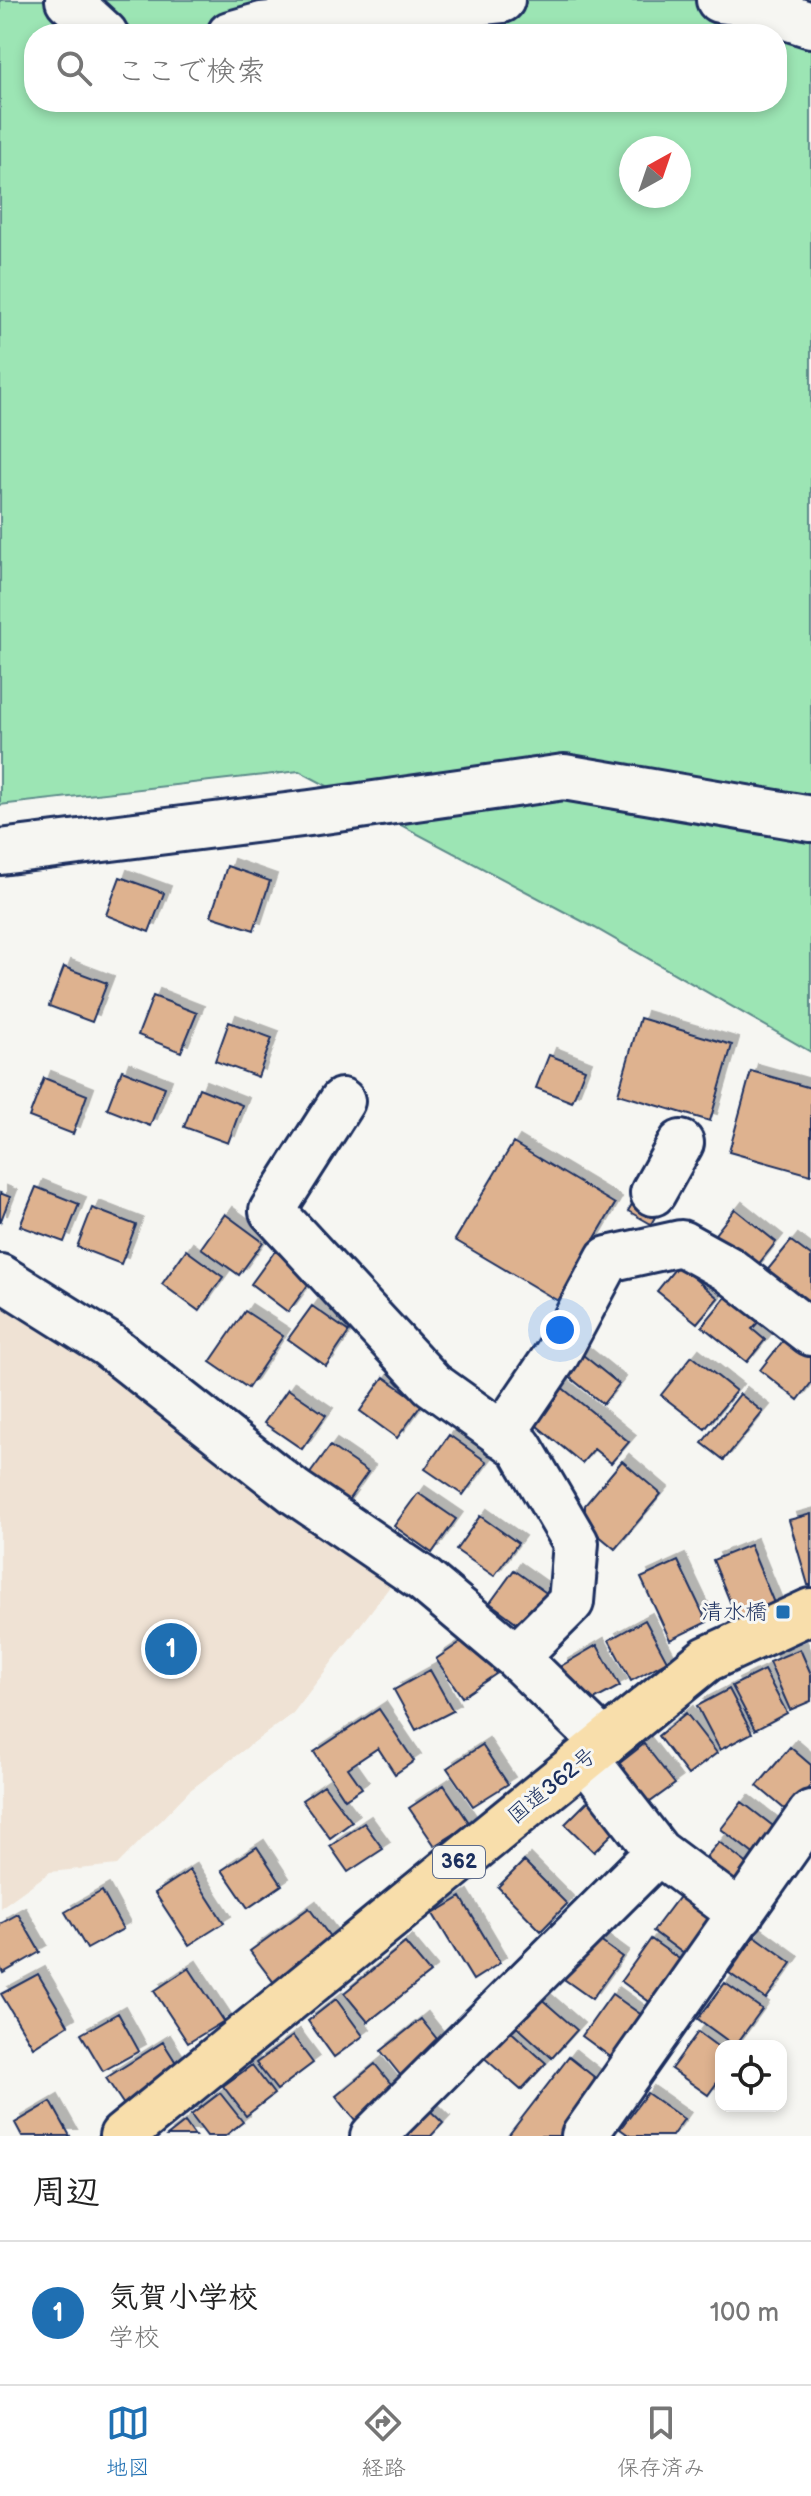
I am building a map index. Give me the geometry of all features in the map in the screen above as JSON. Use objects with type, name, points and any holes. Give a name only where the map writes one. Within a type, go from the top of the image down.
[{"type":"highway","name":"国道362号","points":[[122,2136],[707,1659],[811,1611]]},
{"type":"street","points":[[68,0],[94,24]]},
{"type":"street","points":[[272,24],[502,0]]},
{"type":"street","points":[[719,0],[742,3],[811,25]]},
{"type":"street","points":[[0,852],[564,777],[811,819]]},
{"type":"street","points":[[342,1101],[272,1211],[432,1384],[520,1447],[576,1543],[571,1602],[516,1657]]},
{"type":"street","points":[[502,1435],[557,1354],[608,1259],[639,1222],[681,1143]]},
{"type":"street","points":[[639,1222],[728,1269],[811,1333]]},
{"type":"street","points":[[0,1277],[107,1344],[295,1492],[423,1579],[516,1657],[595,1751],[658,1852],[741,1914]]},
{"type":"street","points":[[584,2136],[811,1813]]},
{"type":"street","points":[[373,2136],[658,1852]]},
{"type":"shaded area","points":[[0,1295],[120,1374],[391,1585],[293,1713],[189,1791],[117,1865],[50,1872],[0,1908]]},
{"type":"green space","points":[[0,0],[811,0],[811,1052],[595,928],[299,771],[0,805]]},
{"type":"building","points":[[227,866],[270,881],[254,930],[211,916]]},
{"type":"building","points":[[120,877],[164,893],[149,932],[106,915]]},
{"type":"building","points":[[64,967],[107,983],[92,1022],[49,1006]]},
{"type":"building","points":[[153,996],[197,1013],[181,1052],[138,1035]]},
{"type":"building","points":[[640,1018],[732,1045],[710,1121],[618,1094]]},
{"type":"building","points":[[229,1022],[272,1038],[258,1077],[215,1061]]},
{"type":"building","points":[[549,1055],[585,1069],[572,1102],[536,1088]]},
{"type":"building","points":[[122,1070],[165,1087],[150,1126],[107,1109]]},
{"type":"building","points":[[751,1071],[811,1088],[811,1175],[729,1152]]},
{"type":"building","points":[[44,1078],[87,1095],[73,1134],[29,1117]]},
{"type":"building","points":[[199,1088],[242,1105],[228,1143],[184,1127]]},
{"type":"building","points":[[513,1143],[615,1204],[558,1301],[455,1240]]},
{"type":"building","points":[[36,1187],[79,1204],[64,1242],[20,1226]]},
{"type":"building","points":[[642,1187],[665,1200],[651,1224],[628,1211]]},
{"type":"building","points":[[0,1193],[10,1197],[0,1223]]},
{"type":"building","points":[[92,1208],[136,1225],[121,1264],[77,1247]]},
{"type":"building","points":[[735,1209],[776,1242],[753,1271],[712,1238]]},
{"type":"building","points":[[225,1214],[263,1242],[239,1275],[201,1248]]},
{"type":"building","points":[[791,1241],[811,1256],[811,1297],[804,1305],[765,1273]]},
{"type":"building","points":[[186,1250],[223,1277],[199,1311],[162,1284]]},
{"type":"building","points":[[275,1251],[313,1278],[288,1312],[251,1284]]},
{"type":"building","points":[[678,1265],[718,1298],[697,1323],[657,1291]]},
{"type":"building","points":[[730,1292],[762,1318],[752,1329],[765,1340],[747,1362],[702,1326]]},
{"type":"building","points":[[312,1306],[349,1332],[326,1366],[288,1339]]},
{"type":"building","points":[[245,1311],[283,1336],[248,1388],[210,1362]]},
{"type":"building","points":[[786,1337],[811,1357],[811,1383],[798,1400],[760,1370]]},
{"type":"building","points":[[583,1355],[619,1384],[603,1404],[567,1375]]},
{"type":"building","points":[[692,1356],[736,1391],[705,1429],[661,1395]]},
{"type":"building","points":[[384,1377],[422,1404],[397,1438],[360,1411]]},
{"type":"building","points":[[560,1386],[629,1442],[611,1463],[594,1449],[582,1463],[531,1421]]},
{"type":"building","points":[[288,1389],[326,1415],[302,1449],[264,1423]]},
{"type":"building","points":[[740,1394],[763,1412],[724,1460],[702,1443]]},
{"type":"building","points":[[449,1435],[487,1462],[463,1495],[425,1469]]},
{"type":"building","points":[[330,1446],[368,1472],[344,1506],[306,1479]]},
{"type":"building","points":[[622,1461],[661,1494],[615,1549],[585,1524],[585,1505]]},
{"type":"building","points":[[418,1493],[456,1519],[432,1553],[394,1526]]},
{"type":"building","points":[[811,1514],[811,1585],[808,1585],[789,1520]]},
{"type":"building","points":[[480,1516],[518,1543],[494,1576],[456,1550]]},
{"type":"building","points":[[750,1545],[776,1608],[739,1624],[713,1560]]},
{"type":"building","points":[[678,1561],[707,1622],[670,1640],[641,1578]]},
{"type":"building","points":[[514,1570],[552,1597],[528,1631],[490,1603]]},
{"type":"building","points":[[645,1620],[667,1661],[631,1681],[609,1640]]},
{"type":"building","points":[[471,1635],[496,1674],[462,1697],[436,1659]]},
{"type":"building","points":[[597,1645],[620,1686],[583,1706],[561,1666]]},
{"type":"building","points":[[800,1649],[811,1674],[811,1701],[790,1710],[769,1662]]},
{"type":"building","points":[[430,1670],[453,1711],[416,1730],[394,1690]]},
{"type":"building","points":[[764,1670],[787,1713],[755,1730],[732,1686]]},
{"type":"building","points":[[729,1689],[752,1733],[720,1750],[697,1706]]},
{"type":"building","points":[[379,1709],[414,1761],[395,1774],[378,1748],[348,1768],[362,1788],[345,1799],[314,1752]]},
{"type":"building","points":[[686,1713],[717,1753],[688,1775],[658,1736]]},
{"type":"building","points":[[644,1744],[675,1784],[646,1805],[616,1766]]},
{"type":"building","points":[[482,1745],[508,1784],[473,1806],[447,1768]]},
{"type":"building","points":[[790,1747],[811,1765],[811,1785],[788,1812],[757,1786]]},
{"type":"building","points":[[324,1785],[352,1822],[330,1838],[302,1800]]},
{"type":"building","points":[[444,1785],[470,1824],[435,1846],[409,1808]]},
{"type":"building","points":[[591,1798],[619,1827],[594,1852],[565,1824]]},
{"type":"building","points":[[742,1802],[777,1829],[756,1856],[721,1829]]},
{"type":"building","points":[[364,1823],[383,1849],[348,1872],[330,1846]]},
{"type":"building","points":[[719,1842],[754,1869],[733,1896],[697,1868]]},
{"type":"building","points":[[257,1847],[282,1885],[248,1908],[222,1870]]},
{"type":"building","points":[[524,1861],[567,1904],[541,1931],[498,1887]]},
{"type":"building","points":[[190,1870],[224,1923],[189,1945],[155,1893]]},
{"type":"building","points":[[684,1890],[714,1912],[684,1954],[653,1931]]},
{"type":"building","points":[[102,1891],[123,1929],[87,1949],[65,1912]]},
{"type":"building","points":[[461,1897],[500,1963],[473,1980],[433,1914]]},
{"type":"building","points":[[309,1908],[336,1945],[278,1988],[250,1951]]},
{"type":"building","points":[[18,1914],[40,1952],[3,1973],[0,1967],[0,1924]]},
{"type":"building","points":[[592,1935],[622,1957],[592,1999],[561,1977]]},
{"type":"building","points":[[755,1936],[792,1963],[766,1999],[729,1973]]},
{"type":"building","points":[[651,1939],[682,1961],[651,2003],[621,1981]]},
{"type":"building","points":[[405,1943],[430,1973],[368,2022],[344,1993]]},
{"type":"building","points":[[189,1968],[224,2021],[188,2043],[154,1991]]},
{"type":"building","points":[[38,1974],[68,2025],[33,2047],[1,1994]]},
{"type":"building","points":[[725,1983],[762,2009],[739,2040],[727,2040],[698,2019]]},
{"type":"building","points":[[612,1994],[643,2016],[612,2058],[582,2036]]},
{"type":"building","points":[[538,1996],[577,2030],[552,2058],[513,2023]]},
{"type":"building","points":[[336,1999],[363,2036],[334,2057],[308,2021]]},
{"type":"building","points":[[118,2013],[139,2051],[103,2071],[81,2034]]},
{"type":"building","points":[[421,2019],[445,2049],[405,2081],[381,2051]]},
{"type":"building","points":[[507,2028],[546,2063],[521,2090],[482,2056]]},
{"type":"building","points":[[698,2032],[715,2045],[715,2085],[708,2095],[671,2069]]},
{"type":"building","points":[[293,2036],[313,2063],[277,2090],[256,2063]]},
{"type":"building","points":[[163,2042],[180,2069],[124,2105],[106,2078]]},
{"type":"building","points":[[569,2057],[603,2084],[563,2136],[508,2136]]},
{"type":"building","points":[[375,2064],[399,2094],[359,2125],[336,2096]]},
{"type":"building","points":[[252,2065],[274,2094],[246,2116],[223,2086]]},
{"type":"building","points":[[220,2093],[243,2122],[225,2136],[207,2136],[191,2115]]},
{"type":"building","points":[[647,2093],[684,2119],[672,2136],[630,2136],[620,2129]]},
{"type":"building","points":[[419,2100],[443,2123],[431,2136],[385,2136]]},
{"type":"building","points":[[51,2102],[70,2136],[22,2136],[15,2123]]},
{"type":"building","points":[[185,2122],[195,2136],[167,2136]]},
{"type":"place","name":"清水橋","points":[[783,1612]]},
{"type":"place","name":"気賀小学校","points":[[171,1649]]}]
